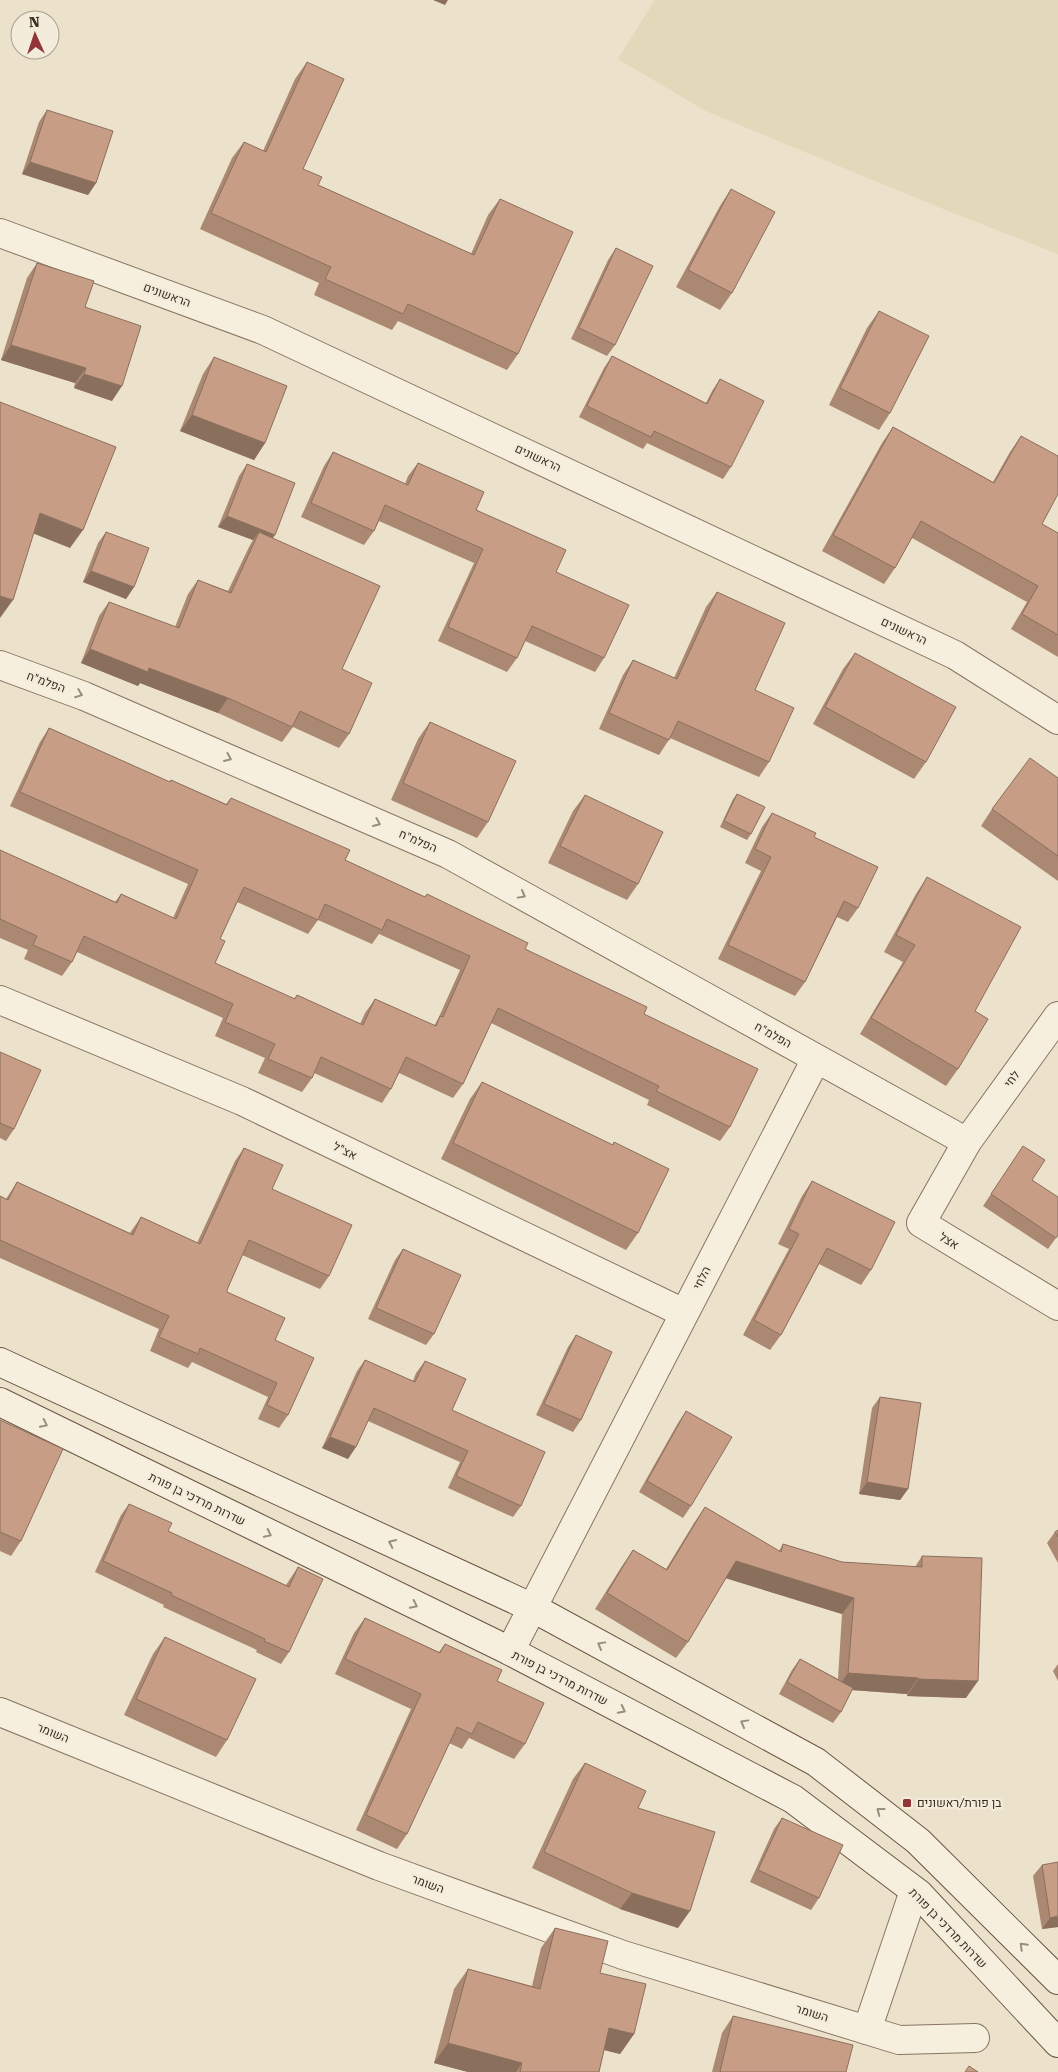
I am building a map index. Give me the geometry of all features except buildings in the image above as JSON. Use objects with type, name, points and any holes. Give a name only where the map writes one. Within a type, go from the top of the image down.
[{"type":"street","name":"הראשונים","points":[[0,233],[263,330],[955,655],[1058,720]]},
{"type":"street","name":"הפלמ\"ח","points":[[0,665],[84,696],[448,854],[816,1059]]},
{"type":"street","name":"אצ\"ל","points":[[0,1000],[242,1102],[684,1313]]},
{"type":"street","name":"לחי","points":[[967,1142],[1058,1016]]},
{"type":"street","points":[[816,1059],[967,1142]]},
{"type":"street","name":"הלחי","points":[[510,1651],[816,1059]]},
{"type":"street","name":"אצל","points":[[967,1142],[921,1224],[1058,1306]]},
{"type":"street","points":[[0,1362],[533,1608],[816,1762],[918,1841],[1058,1980]]},
{"type":"street","name":"שדרות מרדכי בן פורת","points":[[0,1402],[510,1651],[793,1798],[914,1891],[1058,2043]]},
{"type":"street","name":"השומר","points":[[0,1712],[378,1866],[623,1955],[899,2040],[976,2038]]},
{"type":"street","points":[[866,2030],[914,1891]]},
{"type":"shaded area","points":[[655,0],[1058,0],[1058,254],[948,211],[706,111],[618,59]]},
{"type":"place","name":"בן פורת/ראשונים","points":[[907,1803]]}]
